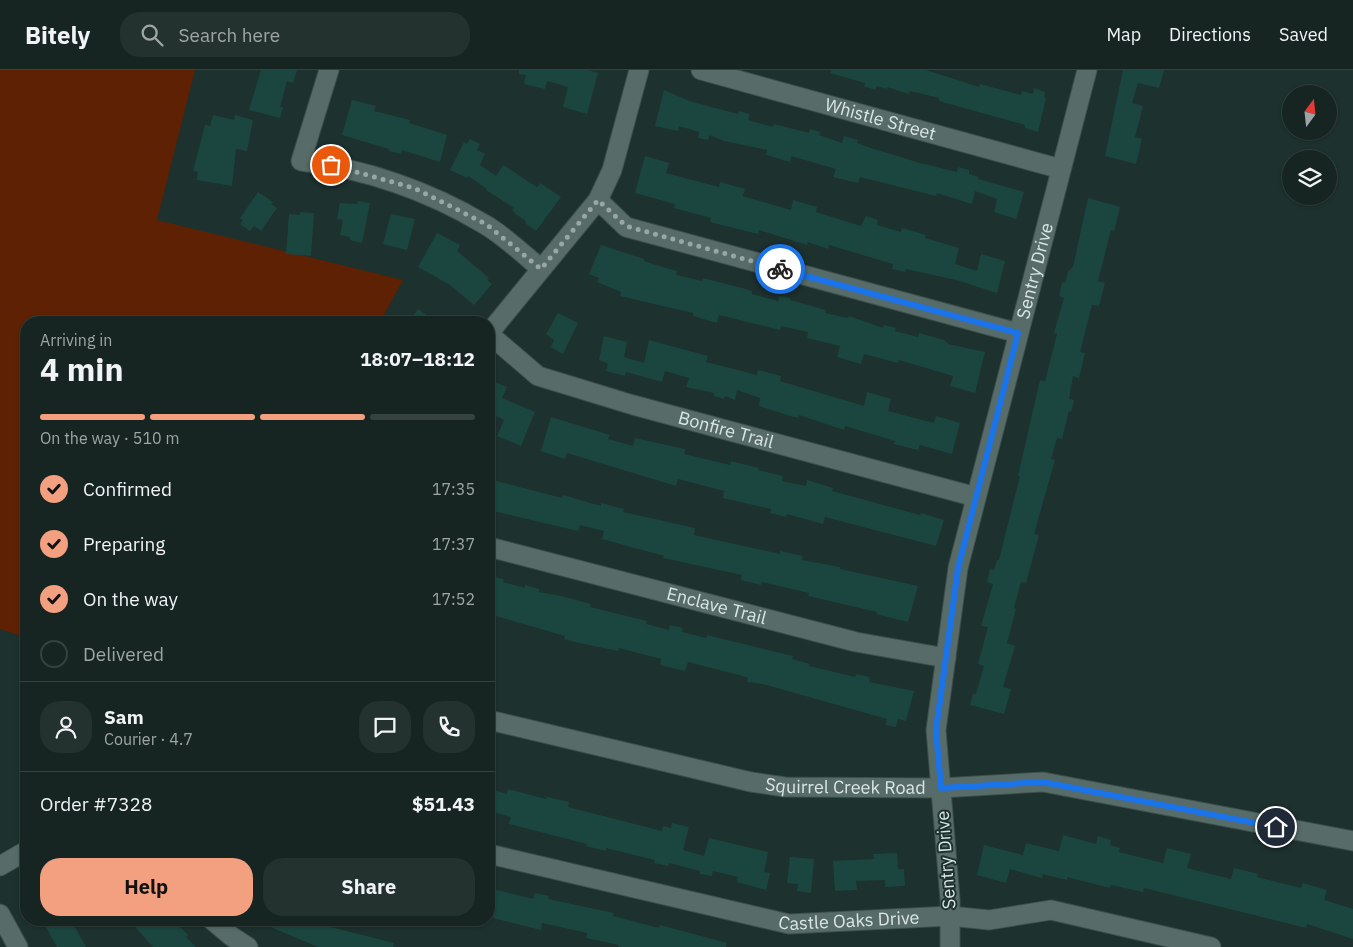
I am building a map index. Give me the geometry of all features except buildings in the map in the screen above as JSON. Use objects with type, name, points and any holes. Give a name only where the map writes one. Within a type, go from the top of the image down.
[{"type":"street","points":[[328,70],[301,161],[331,165],[414,188],[486,224],[541,269]]},
{"type":"street","points":[[495,326],[598,200],[612,170],[639,70]]},
{"type":"street","name":"Whistle Street","points":[[701,70],[1061,169]]},
{"type":"street","name":"Sentry Drive","points":[[950,947],[950,916],[936,730],[958,568],[1087,70]]},
{"type":"street","points":[[598,200],[626,226],[1018,333]]},
{"type":"street","name":"Bonfire Trail","points":[[495,338],[538,376],[633,405],[976,497]]},
{"type":"street","name":"Enclave Trail","points":[[495,549],[856,642],[946,658]]},
{"type":"street","name":"Squirrel Creek Road","points":[[495,721],[751,782],[785,787],[941,788],[1043,782],[1353,841]]},
{"type":"street","points":[[0,866],[20,855]]},
{"type":"street","name":"Castle Oaks Drive","points":[[495,855],[789,924],[950,916],[990,920],[1051,910],[1211,947]]},
{"type":"street","points":[[0,914],[18,947]]},
{"type":"street","points":[[220,926],[248,947]]},
{"type":"shaded area","points":[[0,70],[195,70],[157,220],[403,280],[383,316],[20,316],[20,638],[18,635],[0,629]]},
{"type":"way so far","points":[[331,165],[414,188],[486,224],[541,269],[598,200],[626,226],[780,269]]},
{"type":"route","points":[[780,269],[1018,333],[958,568],[936,730],[941,788],[1043,782],[1276,827]]}]
